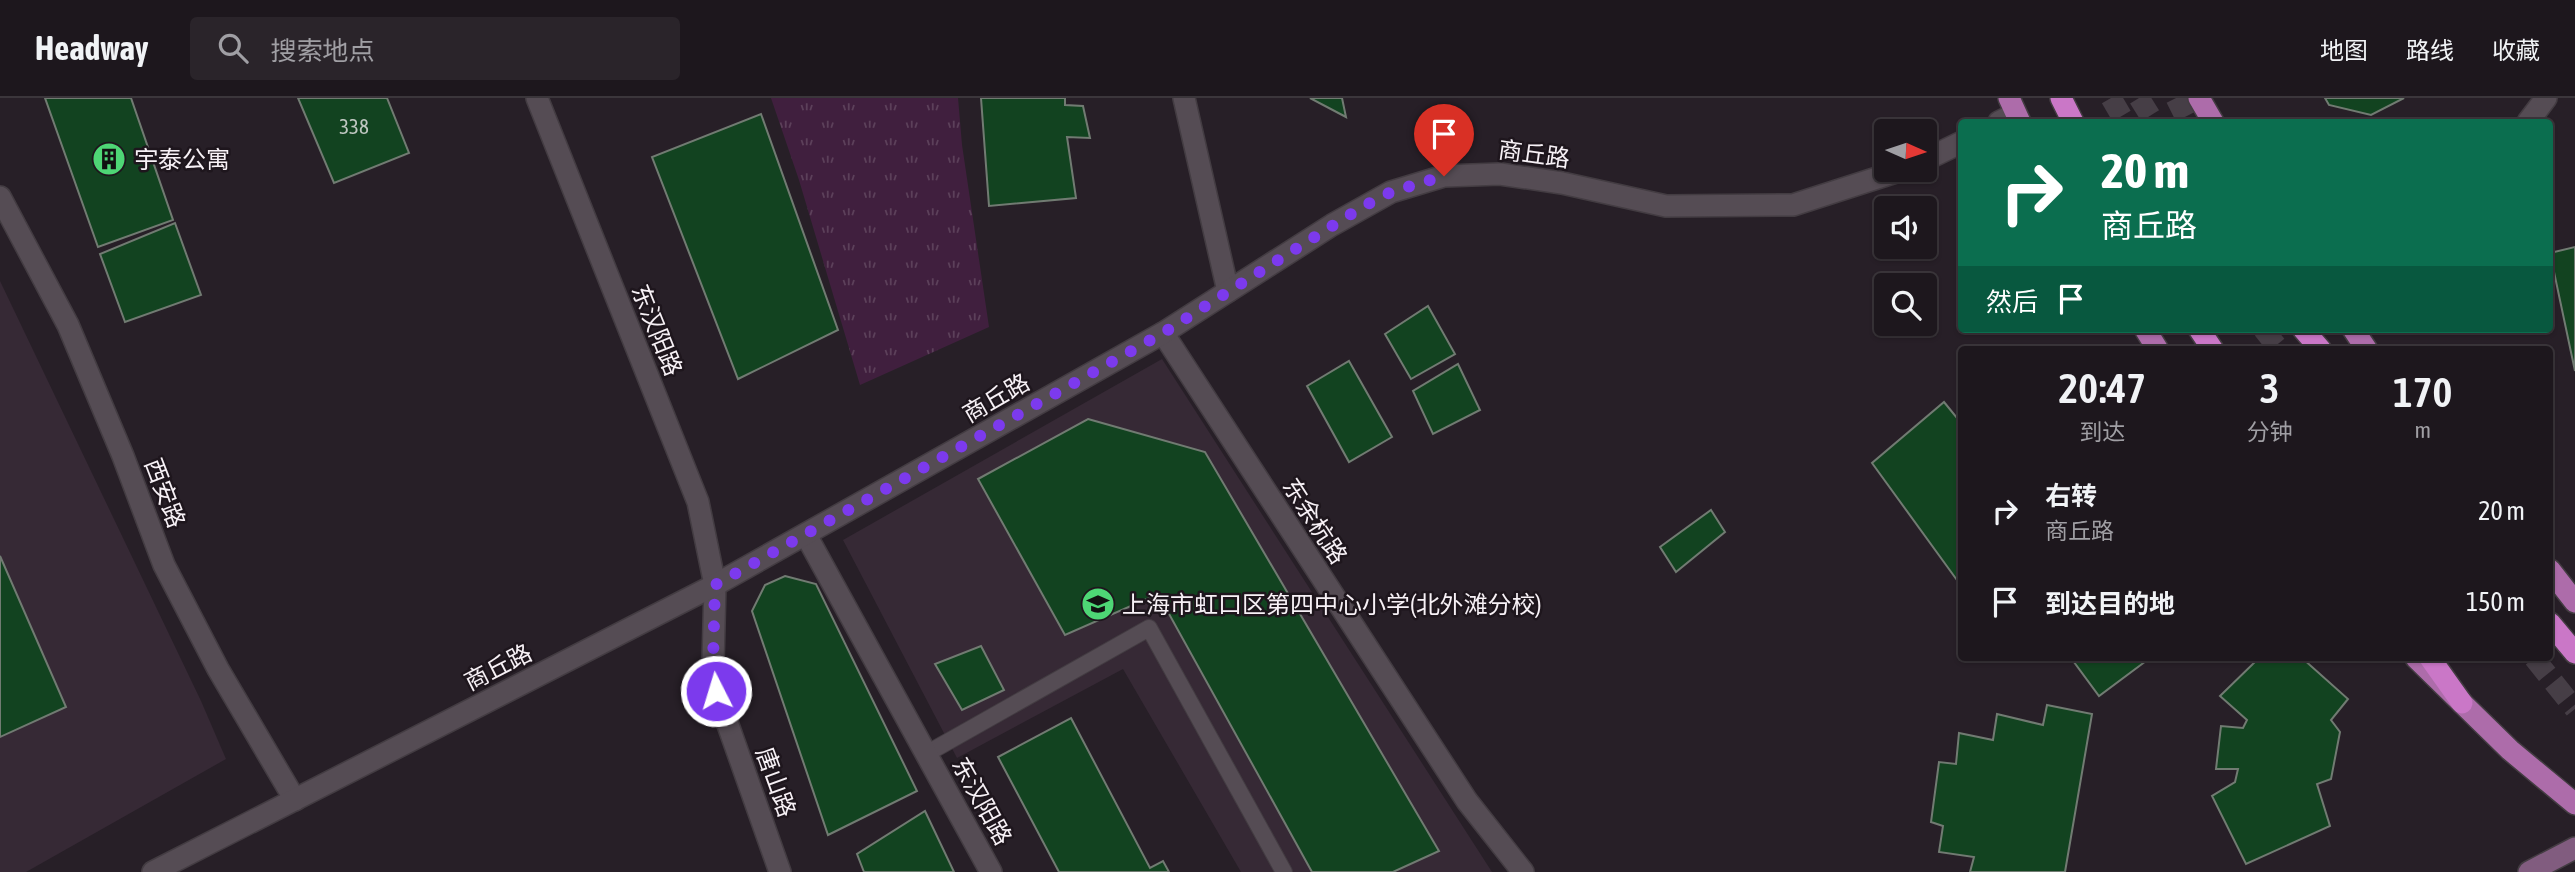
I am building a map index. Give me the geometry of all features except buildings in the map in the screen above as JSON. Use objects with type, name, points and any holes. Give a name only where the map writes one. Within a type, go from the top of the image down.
[{"type":"highway","points":[[2061,98],[2072,119]]},
{"type":"highway","points":[[2553,627],[2575,653]]},
{"type":"highway","points":[[2432,661],[2462,702]]},
{"type":"main road","points":[[2199,98],[2211,119]]},
{"type":"main road","points":[[2553,574],[2575,602]]},
{"type":"main road","points":[[2419,661],[2510,750],[2575,804]]},
{"type":"main road","points":[[2529,872],[2575,848]]},
{"type":"street","name":"东汉阳路","points":[[537,98],[698,502],[715,585]]},
{"type":"street","points":[[1184,98],[1228,291]]},
{"type":"street","points":[[2530,119],[2546,98]]},
{"type":"street","points":[[1937,154],[1958,144]]},
{"type":"street","name":"商丘路","points":[[153,872],[715,585],[1163,333],[1362,207],[1391,192],[1444,176],[1500,174],[1531,177],[1666,206],[1793,205],[1874,179]]},
{"type":"street","name":"西安路","points":[[0,197],[68,325],[123,456],[164,565],[218,669],[295,800]]},
{"type":"street","name":"东余杭路","points":[[1163,333],[1467,801],[1523,872]]},
{"type":"street","name":"东汉阳路","points":[[806,535],[991,872]]},
{"type":"street","name":"唐山路","points":[[715,585],[713,663],[716,691],[780,872]]},
{"type":"lane","points":[[926,754],[1149,628],[1284,872]]},
{"type":"shaded area","points":[[0,281],[201,701],[226,759],[26,872],[0,872]]},
{"type":"shaded area","name":"上海市虹口区第四中心小学(北外滩分校)","points":[[1162,359],[1492,872],[1241,872],[1123,669],[957,758],[843,540]]},
{"type":"green space","points":[[771,98],[958,98],[962,145],[989,327],[860,385],[799,180]]},
{"type":"tunnel","points":[[2111,98],[2123,119]]},
{"type":"tunnel","points":[[2139,98],[2152,119]]},
{"type":"tunnel","points":[[2176,98],[2186,119]]},
{"type":"tunnel","points":[[2266,333],[2277,346]]},
{"type":"tunnel","points":[[2536,661],[2575,709]]},
{"type":"place","name":"宇泰公寓","points":[[109,159]]},
{"type":"place","name":"上海市虹口区第四中心小学(北外滩分校)","points":[[1098,604]]},
{"type":"route","points":[[716,691],[713,663],[715,585],[1163,333],[1362,207],[1391,192],[1444,176]]}]
